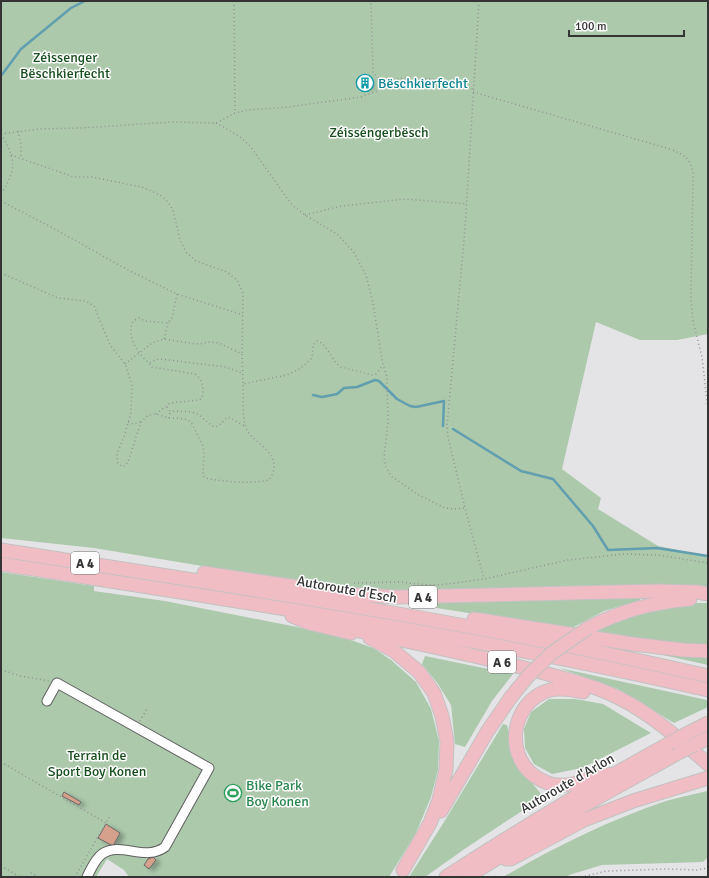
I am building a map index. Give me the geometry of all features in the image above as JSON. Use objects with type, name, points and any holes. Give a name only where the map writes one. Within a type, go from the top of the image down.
[{"type":"highway","name":"Autoroute d'Esch","points":[[1,550],[140,571],[463,625],[708,676]]},
{"type":"highway","name":"A 4","points":[[1,564],[462,639],[642,675],[708,690]]},
{"type":"highway","name":"A 4","points":[[140,571],[171,568],[345,594],[397,597],[657,591],[696,592],[708,594]]},
{"type":"highway","name":"A 4","points":[[287,595],[333,596],[633,644],[683,650],[708,651]]},
{"type":"highway","name":"A 6","points":[[401,874],[426,837],[487,732],[511,697],[529,675],[552,653],[588,628],[608,617],[635,608],[662,602],[708,598]]},
{"type":"highway","name":"A 6","points":[[274,608],[311,620],[499,661],[582,684],[621,699],[644,713],[708,764]]},
{"type":"highway","name":"A 6","points":[[274,608],[309,623],[373,639],[394,651],[410,664],[419,672],[434,693],[442,716],[447,741],[446,770],[439,800],[430,823],[401,874]]},
{"type":"highway","points":[[614,774],[590,778],[576,784],[558,785],[549,784],[534,776],[522,765],[517,751],[515,736],[521,715],[529,704],[538,696],[550,690],[567,689],[591,693],[641,717],[708,772]]},
{"type":"highway","name":"Autoroute d'Arlon","points":[[446,877],[510,835],[614,774],[708,723]]},
{"type":"highway","name":"Autoroute d'Arlon","points":[[467,877],[563,817],[708,738]]},
{"type":"highway","points":[[492,860],[510,859],[584,820],[633,801],[702,780]]},
{"type":"lane","points":[[47,701],[57,683],[209,768],[165,847],[158,852],[151,853],[110,850],[102,854],[86,877]]},
{"type":"path","points":[[234,1],[235,113]]},
{"type":"path","points":[[371,1],[374,73],[381,80],[406,78],[436,79],[474,89]]},
{"type":"path","points":[[479,1],[467,204],[447,426],[448,437],[465,508],[484,579]]},
{"type":"path","points":[[1,194],[12,175],[13,165],[11,155],[1,134],[39,129],[82,128],[172,122],[216,122],[235,113],[248,110],[288,107],[361,97],[377,91],[381,80]]},
{"type":"path","points":[[474,92],[670,149],[685,156],[691,164],[693,173],[692,314],[702,357],[708,410]]},
{"type":"path","points":[[216,122],[239,136],[250,146],[292,205],[305,215],[337,234],[354,251],[366,275],[373,303],[383,365],[387,377],[388,422],[384,458],[386,467],[391,476],[417,494],[444,508],[465,508]]},
{"type":"path","points":[[18,131],[21,144],[20,158]]},
{"type":"path","points":[[11,155],[74,176],[92,177],[142,187],[160,195],[168,202],[173,210],[180,240],[186,252],[196,260],[228,272],[238,280],[243,293],[242,373],[245,426]]},
{"type":"path","points":[[305,215],[342,206],[405,199],[467,204]]},
{"type":"path","points":[[1,201],[128,270],[177,294],[243,315]]},
{"type":"path","points":[[1,273],[58,298],[86,301],[94,306],[110,345],[126,364],[132,385],[131,412],[117,454],[117,462],[121,466],[125,466],[128,462],[141,422],[148,415],[156,414],[169,418],[188,420],[192,424],[203,446],[203,475],[205,478],[250,482],[269,480],[274,466],[273,459],[245,426],[228,417],[224,419],[219,426],[215,427],[210,425],[198,414],[191,412],[170,411]]},
{"type":"path","points":[[164,339],[168,323],[172,318],[177,294]]},
{"type":"path","points":[[156,414],[170,403],[199,400],[202,398],[203,384],[200,378],[195,374],[155,368],[150,365],[150,363],[139,352],[130,335],[133,321],[139,318],[145,321],[168,323]]},
{"type":"path","points":[[126,364],[152,343],[164,339],[199,344],[210,342],[219,343],[242,354]]},
{"type":"path","points":[[243,384],[287,375],[301,368],[312,358],[313,345],[317,341],[322,343],[336,365],[341,367],[372,375],[376,374],[383,365]]},
{"type":"path","points":[[150,363],[160,359],[226,367],[242,373]]},
{"type":"path","points":[[167,406],[170,411],[169,418]]},
{"type":"path","points":[[128,422],[133,424],[141,422]]},
{"type":"path","points":[[354,583],[401,582],[437,585],[484,579],[568,560],[624,554],[658,555],[708,563]]},
{"type":"path","points":[[1,670],[21,676],[57,683]]},
{"type":"path","points":[[136,727],[148,707]]},
{"type":"path","points":[[1,762],[106,823]]},
{"type":"path","points":[[75,877],[110,816]]},
{"type":"path","points":[[1,866],[20,877]]},
{"type":"path","points":[[581,877],[607,871],[667,869],[698,870],[708,868]]},
{"type":"path","points":[[29,877],[31,873],[39,877]]},
{"type":"green space","points":[[1,1],[708,1],[708,334],[677,340],[640,340],[596,322],[562,469],[601,498],[598,509],[658,546],[708,556],[708,589],[639,587],[640,600],[604,611],[570,629],[392,601],[348,586],[338,585],[328,587],[94,548],[1,538]]},
{"type":"green space","name":"Terrain de Sport Boy Konen","points":[[1,572],[94,586],[94,591],[165,601],[297,627],[354,641],[375,649],[391,660],[416,682],[431,709],[439,741],[438,770],[431,797],[416,833],[389,877],[129,877],[124,870],[107,859],[96,877],[1,877]]},
{"type":"green space","points":[[708,603],[708,647],[594,633],[616,621],[663,606]]},
{"type":"green space","points":[[636,649],[708,657],[708,665]]},
{"type":"green space","points":[[425,656],[513,674],[492,701],[465,747],[455,744],[451,705],[438,684],[422,664]]},
{"type":"green space","points":[[559,668],[707,700],[708,707],[674,723],[618,689]]},
{"type":"green space","points":[[549,699],[575,699],[603,704],[651,733],[582,768],[552,774],[534,764],[525,748],[524,729],[531,712]]},
{"type":"green space","points":[[503,724],[507,725],[515,756],[528,778],[541,794],[540,799],[425,877],[409,877],[444,822]]},
{"type":"green space","points":[[708,791],[708,857],[703,862],[602,865],[569,875],[568,877],[503,877],[542,855],[603,825],[666,801]]},
{"type":"building","name":"Bëschkierfecht","points":[[365,79],[368,80],[368,86],[365,87],[362,86],[361,83],[362,80]]},
{"type":"building","points":[[64,792],[81,802],[79,805],[62,796]]},
{"type":"building","points":[[106,824],[120,833],[113,846],[98,838]]},
{"type":"building","points":[[153,857],[156,860],[149,869],[144,865],[148,859]]},
{"type":"waterway","points":[[1,76],[21,49],[71,8],[85,1]]},
{"type":"waterway","points":[[313,395],[322,397],[337,394],[344,388],[357,387],[375,380],[379,381],[397,399],[410,406],[416,407],[444,401],[443,426]]},
{"type":"waterway","points":[[453,429],[521,471],[553,479],[593,526],[608,550],[657,548],[708,556]]},
{"type":"place","name":"Bëschkierfecht","points":[[365,83]]},
{"type":"place","name":"Bike Park Boy Konen","points":[[233,793]]},
{"type":"park label","name":"Zéissenger Bëschkierfecht","points":[[65,66]]},
{"type":"park label","name":"Zéisséngerbësch","points":[[379,132]]}]
